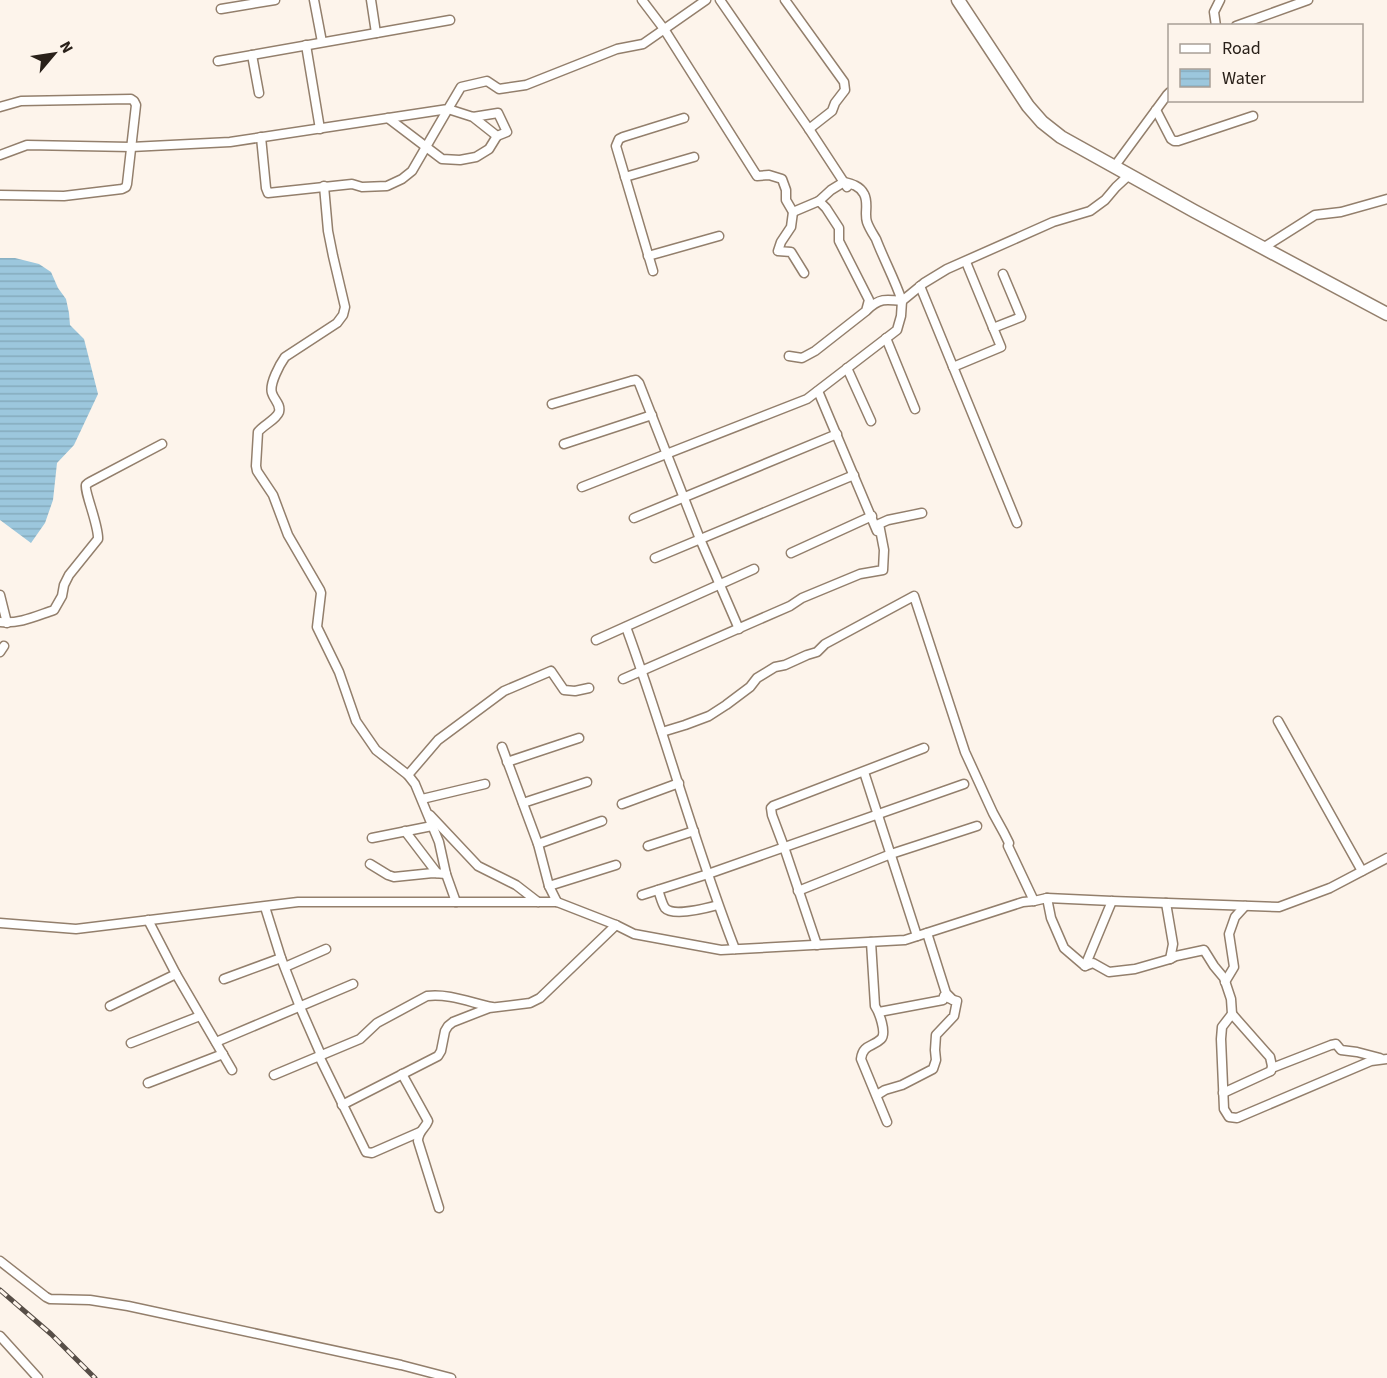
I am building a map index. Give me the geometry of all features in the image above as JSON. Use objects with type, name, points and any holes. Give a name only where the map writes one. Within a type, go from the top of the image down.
[{"type":"street","points":[[221,9],[275,0]]},
{"type":"street","points":[[314,0],[322,42]]},
{"type":"street","points":[[371,0],[376,33]]},
{"type":"street","points":[[642,0],[664,29],[757,176],[769,175],[782,179],[786,190],[786,200],[793,212],[791,227],[778,251],[791,252],[804,273]]},
{"type":"street","points":[[261,137],[268,193],[352,183],[362,187],[387,186],[412,171],[460,89],[464,86],[487,81],[498,89],[526,84],[617,49],[643,44],[706,0]]},
{"type":"street","points":[[720,0],[846,185]]},
{"type":"street","points":[[958,0],[1028,106],[1042,123],[1061,137],[1387,314]]},
{"type":"street","points":[[1216,24],[1214,12],[1221,0]]},
{"type":"street","points":[[1242,24],[1308,0]]},
{"type":"street","points":[[788,1],[845,86],[845,90],[832,111],[809,129]]},
{"type":"street","points":[[218,61],[450,20]]},
{"type":"street","points":[[306,45],[320,129]]},
{"type":"street","points":[[252,55],[259,93]]},
{"type":"street","points":[[1114,167],[1168,94]]},
{"type":"street","points":[[0,107],[21,101],[131,99],[136,105],[126,187],[64,196],[0,195]]},
{"type":"street","points":[[0,155],[27,145],[131,147],[225,142],[448,109],[473,117],[497,136]]},
{"type":"street","points":[[1155,110],[1174,141],[1253,116]]},
{"type":"street","points":[[388,118],[442,159],[460,160],[476,157],[489,149],[497,136],[507,132],[498,113],[473,117]]},
{"type":"street","points":[[653,271],[616,146],[622,137],[684,118]]},
{"type":"street","points":[[626,177],[694,157]]},
{"type":"street","points":[[789,356],[802,358],[815,351],[874,303],[887,299],[902,301],[920,286],[947,270],[1042,226],[1090,211],[1105,200],[1129,175]]},
{"type":"street","points":[[582,487],[801,402],[897,330],[902,301],[896,282],[866,221],[867,206],[864,194],[855,185],[846,185],[831,190],[819,201],[793,212]]},
{"type":"street","points":[[324,186],[330,239],[345,307],[337,323],[285,357],[281,363],[271,387],[279,409],[275,417],[258,432],[256,466],[273,495],[288,536],[320,590],[317,627],[341,675],[356,721],[376,750],[416,784],[441,850],[441,873]]},
{"type":"street","points":[[1263,248],[1315,215],[1341,212],[1387,199]]},
{"type":"street","points":[[819,201],[826,207],[839,228],[839,241],[869,300],[866,311]]},
{"type":"street","points":[[648,256],[719,236]]},
{"type":"street","points":[[953,367],[1001,347],[966,262]]},
{"type":"street","points":[[993,328],[1021,317],[1003,274]]},
{"type":"street","points":[[920,286],[1017,524]]},
{"type":"street","points":[[886,338],[915,409]]},
{"type":"street","points":[[847,368],[871,421]]},
{"type":"street","points":[[552,404],[636,380],[641,386],[700,539],[739,629]]},
{"type":"street","points":[[818,391],[872,516],[884,550]]},
{"type":"street","points":[[564,444],[652,415]]},
{"type":"street","points":[[634,518],[837,434]]},
{"type":"street","points":[[0,595],[3,623],[23,621],[54,610],[62,596],[69,575],[98,539],[95,516],[86,485],[162,444]]},
{"type":"street","points":[[655,558],[854,474]]},
{"type":"street","points":[[623,680],[790,606],[802,598],[860,574],[883,570],[884,550],[879,524],[921,513]]},
{"type":"street","points":[[791,553],[872,516]]},
{"type":"street","points":[[596,640],[754,569]]},
{"type":"street","points":[[662,732],[709,716],[750,687],[757,678],[775,667],[817,652],[825,644],[914,596],[965,752],[1034,901]]},
{"type":"street","points":[[626,627],[718,905],[735,949]]},
{"type":"street","points":[[408,775],[442,736],[513,686],[551,671],[564,690],[575,691],[589,688]]},
{"type":"street","points":[[1278,721],[1362,871]]},
{"type":"street","points":[[507,762],[579,738]]},
{"type":"street","points":[[501,747],[538,844],[549,886],[557,902]]},
{"type":"street","points":[[817,945],[771,808],[924,748]]},
{"type":"street","points":[[864,772],[917,936]]},
{"type":"street","points":[[523,803],[586,782]]},
{"type":"street","points":[[622,804],[679,783]]},
{"type":"street","points":[[422,799],[485,784]]},
{"type":"street","points":[[642,895],[964,784]]},
{"type":"street","points":[[426,811],[478,866],[516,885],[538,902]]},
{"type":"street","points":[[538,844],[602,821]]},
{"type":"street","points":[[372,838],[432,826]]},
{"type":"street","points":[[798,891],[891,854],[977,826]]},
{"type":"street","points":[[405,831],[441,873],[456,902]]},
{"type":"street","points":[[648,846],[694,831]]},
{"type":"street","points":[[0,923],[76,929],[298,903],[557,902],[634,934],[721,950],[905,940],[1023,902],[1047,898],[1278,907],[1330,888],[1387,858]]},
{"type":"street","points":[[370,864],[394,877],[441,873]]},
{"type":"street","points":[[549,886],[616,865]]},
{"type":"street","points":[[658,890],[664,906],[670,911],[693,911],[718,905]]},
{"type":"street","points":[[1047,898],[1051,918],[1064,948],[1085,966]]},
{"type":"street","points":[[1085,966],[1112,902]]},
{"type":"street","points":[[1166,903],[1173,944],[1170,959]]},
{"type":"street","points":[[1226,982],[1234,968],[1229,934],[1235,917],[1245,906]]},
{"type":"street","points":[[265,907],[283,962],[320,1056],[366,1152],[372,1153],[420,1132],[428,1123],[402,1074]]},
{"type":"street","points":[[148,920],[176,974],[232,1070]]},
{"type":"street","points":[[342,1105],[438,1056],[445,1030],[453,1022],[492,1007],[530,1003],[540,998],[615,925]]},
{"type":"street","points":[[927,933],[946,993],[952,1000]]},
{"type":"street","points":[[871,942],[875,1006],[879,1012],[884,1033],[882,1038],[864,1049],[861,1059],[887,1122]]},
{"type":"street","points":[[224,979],[326,949]]},
{"type":"street","points":[[1085,966],[1093,963],[1109,972],[1136,969],[1204,950],[1226,982],[1232,1014],[1270,1057],[1272,1068]]},
{"type":"street","points":[[110,1006],[176,974]]},
{"type":"street","points":[[216,1042],[353,984]]},
{"type":"street","points":[[274,1075],[360,1040],[377,1023],[427,996],[456,999],[492,1007]]},
{"type":"street","points":[[877,1095],[933,1069],[936,1060],[936,1035],[954,1016],[957,1001],[944,996],[943,1000],[879,1012]]},
{"type":"street","points":[[1232,1014],[1222,1027],[1221,1039],[1224,1109],[1229,1118],[1237,1118],[1371,1061],[1385,1059]]},
{"type":"street","points":[[130,1043],[200,1016]]},
{"type":"street","points":[[1223,1093],[1271,1071],[1272,1068],[1330,1045],[1336,1044],[1341,1050],[1385,1059]]},
{"type":"street","points":[[148,1083],[223,1054]]},
{"type":"street","points":[[420,1132],[418,1141],[439,1208]]},
{"type":"street","points":[[0,1261],[50,1299],[90,1300],[128,1306],[451,1378]]},
{"type":"street","points":[[0,1336],[38,1378]]},
{"type":"water","points":[[0,258],[15,258],[39,264],[51,272],[66,299],[70,325],[84,339],[98,394],[74,445],[57,463],[53,500],[45,523],[31,543],[0,520]]},
{"type":"railway","points":[[0,1290],[51,1334],[95,1378]]}]
